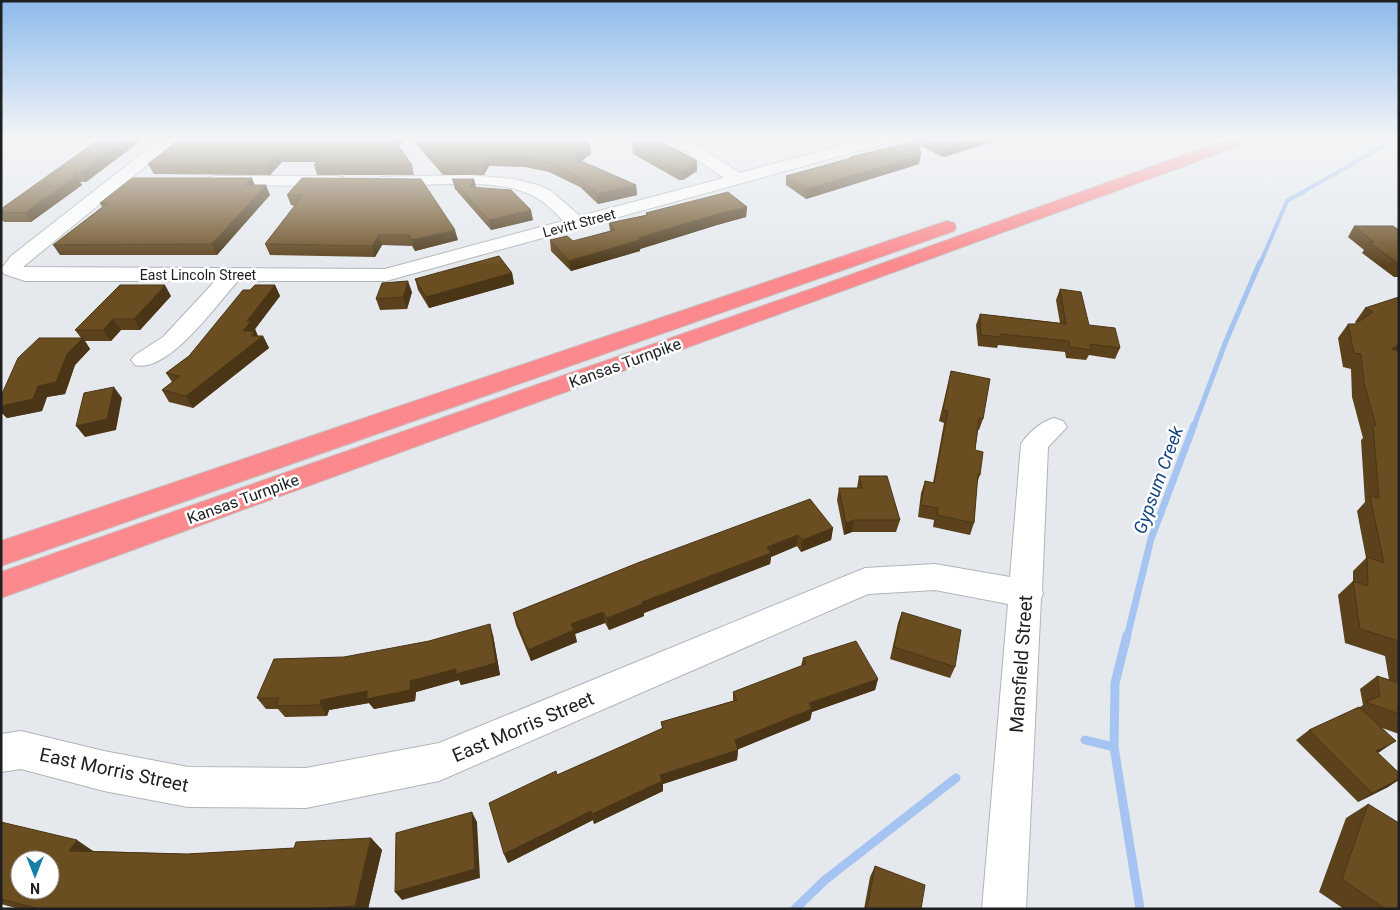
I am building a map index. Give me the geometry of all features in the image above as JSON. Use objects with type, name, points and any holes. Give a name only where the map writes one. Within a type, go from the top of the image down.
[{"type":"highway","name":"Kansas Turnpike","points":[[1,554],[1081,180]]},
{"type":"highway","name":"Kansas Turnpike","points":[[1,585],[800,301],[1131,180]]},
{"type":"street","name":"Levitt Street","points":[[386,275],[737,180]]},
{"type":"street","points":[[118,181],[148,181]]},
{"type":"street","name":"East Lincoln Street","points":[[118,181],[18,260],[11,270],[25,275],[386,275]]},
{"type":"street","points":[[198,181],[485,182],[523,185],[545,194],[576,223]]},
{"type":"street","points":[[143,360],[171,342],[232,275]]},
{"type":"street","name":"Mansfield Street","points":[[1004,909],[1027,594],[1035,444],[1054,427]]},
{"type":"street","name":"East Morris Street","points":[[1,753],[21,750],[104,771],[188,787],[306,788],[439,762],[865,581],[935,577],[1027,594]]},
{"type":"building","points":[[41,180],[70,180],[25,213],[1,212],[1,209]]},
{"type":"building","points":[[129,180],[250,180],[245,185],[266,185],[212,244],[53,245],[108,203],[100,203]]},
{"type":"building","points":[[300,180],[422,180],[455,230],[412,240],[409,235],[379,235],[372,246],[265,244],[303,195],[287,195]]},
{"type":"building","points":[[453,180],[473,180],[469,187],[511,190],[531,210],[489,220]]},
{"type":"building","points":[[583,180],[626,180],[636,185],[597,194]]},
{"type":"building","points":[[793,180],[836,180],[807,189]]},
{"type":"building","points":[[728,192],[747,207],[717,214],[569,261],[550,240],[567,236],[573,241],[615,230],[609,223],[648,215],[646,213]]},
{"type":"building","points":[[1354,226],[1393,226],[1399,230],[1399,264],[1369,242],[1374,242]]},
{"type":"building","points":[[499,256],[512,273],[426,297],[415,279]]},
{"type":"building","points":[[408,281],[403,297],[376,299],[382,283]]},
{"type":"building","points":[[120,285],[165,285],[134,319],[113,319],[103,330],[75,330]]},
{"type":"building","points":[[255,285],[275,285],[247,321],[251,321],[243,331],[255,331],[251,336],[263,336],[186,396],[162,390],[180,376],[166,373],[189,356],[243,290],[250,290]]},
{"type":"building","points":[[1060,289],[1081,292],[1089,325],[1115,328],[1120,348],[1090,344],[1091,350],[1070,347],[1069,341],[1001,334],[1001,337],[981,335],[980,314],[1066,324]]},
{"type":"building","points":[[1399,297],[1399,344],[1392,349],[1399,351],[1399,641],[1360,629],[1353,581],[1368,586],[1367,557],[1384,563],[1370,496],[1379,498],[1373,425],[1376,426],[1364,383],[1361,354],[1354,353],[1348,324],[1355,324],[1373,312],[1365,308]]},
{"type":"building","points":[[39,338],[83,338],[67,354],[56,382],[38,386],[33,399],[1,406],[1,396],[18,358]]},
{"type":"building","points":[[951,371],[990,379],[983,419],[979,418],[975,450],[983,452],[980,475],[978,474],[974,523],[937,515],[938,508],[921,505],[925,481],[934,483],[948,411],[943,410]]},
{"type":"building","points":[[114,387],[107,419],[76,426],[84,393]]},
{"type":"building","points":[[859,476],[887,476],[900,520],[854,520],[846,523],[839,488],[862,488]]},
{"type":"building","points":[[810,499],[833,528],[802,540],[798,535],[767,547],[771,553],[642,602],[643,604],[607,618],[603,612],[571,624],[574,630],[528,650],[513,613],[640,562]]},
{"type":"building","points":[[902,612],[961,630],[955,667],[894,647]]},
{"type":"building","points":[[490,624],[496,663],[456,674],[456,669],[410,681],[410,690],[367,699],[367,691],[321,700],[320,705],[276,706],[279,698],[257,698],[274,659],[344,657],[429,641]]},
{"type":"building","points":[[856,641],[878,679],[809,703],[812,709],[735,740],[738,750],[660,775],[662,781],[592,814],[591,811],[504,854],[489,803],[556,771],[557,775],[663,728],[661,722],[737,700],[733,692],[806,664],[803,658]]},
{"type":"building","points":[[1377,676],[1399,683],[1399,714],[1365,702],[1380,696]]},
{"type":"building","points":[[1359,707],[1396,741],[1376,751],[1399,773],[1399,779],[1372,793],[1309,730]]},
{"type":"building","points":[[1368,804],[1399,823],[1399,909],[1385,909],[1342,879]]},
{"type":"building","points":[[472,812],[475,869],[395,892],[396,833]]},
{"type":"building","points":[[1,822],[77,840],[69,851],[187,854],[294,848],[296,842],[371,838],[355,906],[306,909],[40,909],[1,899]]},
{"type":"building","points":[[875,866],[925,885],[921,909],[867,909]]},
{"type":"waterway","name":"Gypsum Creek","points":[[1260,264],[1287,201],[1323,180]]},
{"type":"waterway","name":"Gypsum Creek","points":[[1194,426],[1226,341],[1260,262]]},
{"type":"waterway","name":"Gypsum Creek","points":[[1127,637],[1151,539],[1194,425]]},
{"type":"waterway","name":"Gypsum Creek","points":[[1114,747],[1115,683],[1127,635]]},
{"type":"waterway","points":[[1085,740],[1114,747]]},
{"type":"waterway","name":"Gypsum Creek","points":[[1114,747],[1140,909]]},
{"type":"waterway","points":[[795,909],[825,880],[956,778]]}]
